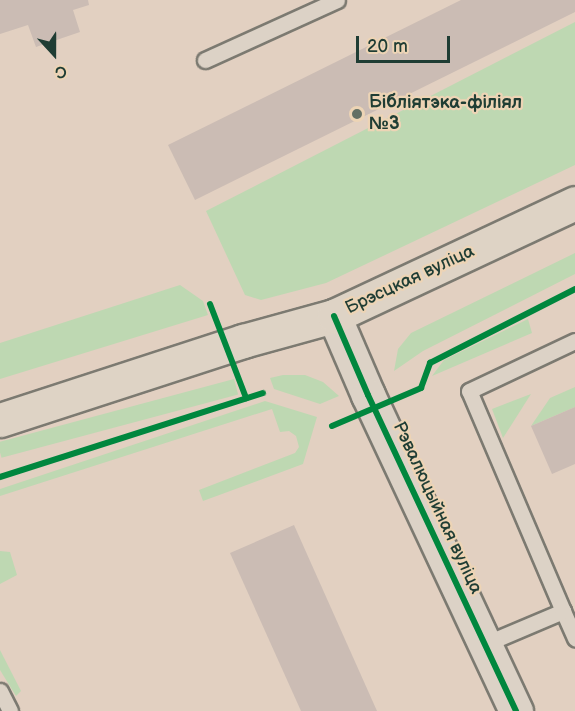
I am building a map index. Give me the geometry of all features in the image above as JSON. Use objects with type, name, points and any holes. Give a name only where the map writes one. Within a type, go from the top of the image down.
[{"type":"main road","name":"Брэсцкая вуліца","points":[[0,420],[243,341],[334,316],[575,203]]},
{"type":"street","name":"Рэвалюцыйная вуліца","points":[[334,316],[371,402],[516,711]]},
{"type":"lane","points":[[205,60],[337,0]]},
{"type":"lane","points":[[575,341],[469,391],[575,638]]},
{"type":"lane","points":[[485,644],[563,611]]},
{"type":"lane","points":[[0,691],[10,711]]},
{"type":"green space","points":[[575,22],[575,165],[326,283],[261,300],[245,295],[206,211]]},
{"type":"green space","points":[[575,253],[575,274],[423,351],[394,371],[398,349],[411,333]]},
{"type":"green space","points":[[180,285],[203,301],[208,315],[0,379],[0,343]]},
{"type":"green space","points":[[528,319],[532,333],[432,376],[444,360]]},
{"type":"green space","points":[[283,375],[305,375],[323,382],[339,396],[320,404],[274,389],[270,378]]},
{"type":"green space","points":[[234,379],[238,394],[1,458],[0,442]]},
{"type":"green space","points":[[575,387],[575,407],[531,426],[550,398]]},
{"type":"green space","points":[[531,394],[503,438],[492,409]]},
{"type":"green space","points":[[265,401],[317,417],[303,464],[203,501],[199,490],[295,453],[299,447],[296,436],[289,431],[280,432],[272,409],[0,496],[0,489]]},
{"type":"green space","points":[[0,551],[10,552],[17,575],[0,584]]},
{"type":"green space","points":[[0,650],[21,691],[16,696],[0,670]]},
{"type":"building","points":[[0,0],[88,0],[89,5],[73,10],[80,32],[36,47],[28,25],[0,34]]},
{"type":"building","points":[[461,0],[575,0],[575,12],[195,200],[168,145]]},
{"type":"building","points":[[575,407],[575,464],[552,474],[531,426]]},
{"type":"building","points":[[294,525],[377,711],[301,711],[230,553]]},
{"type":"cycle path","points":[[332,426],[421,388],[430,363],[575,289]]},
{"type":"cycle path","points":[[210,304],[246,398]]},
{"type":"cycle path","points":[[334,316],[368,395],[516,711]]},
{"type":"cycle path","points":[[0,477],[263,393]]},
{"type":"place","name":"Бібліятэка-філіял №3","points":[[357,114]]}]
